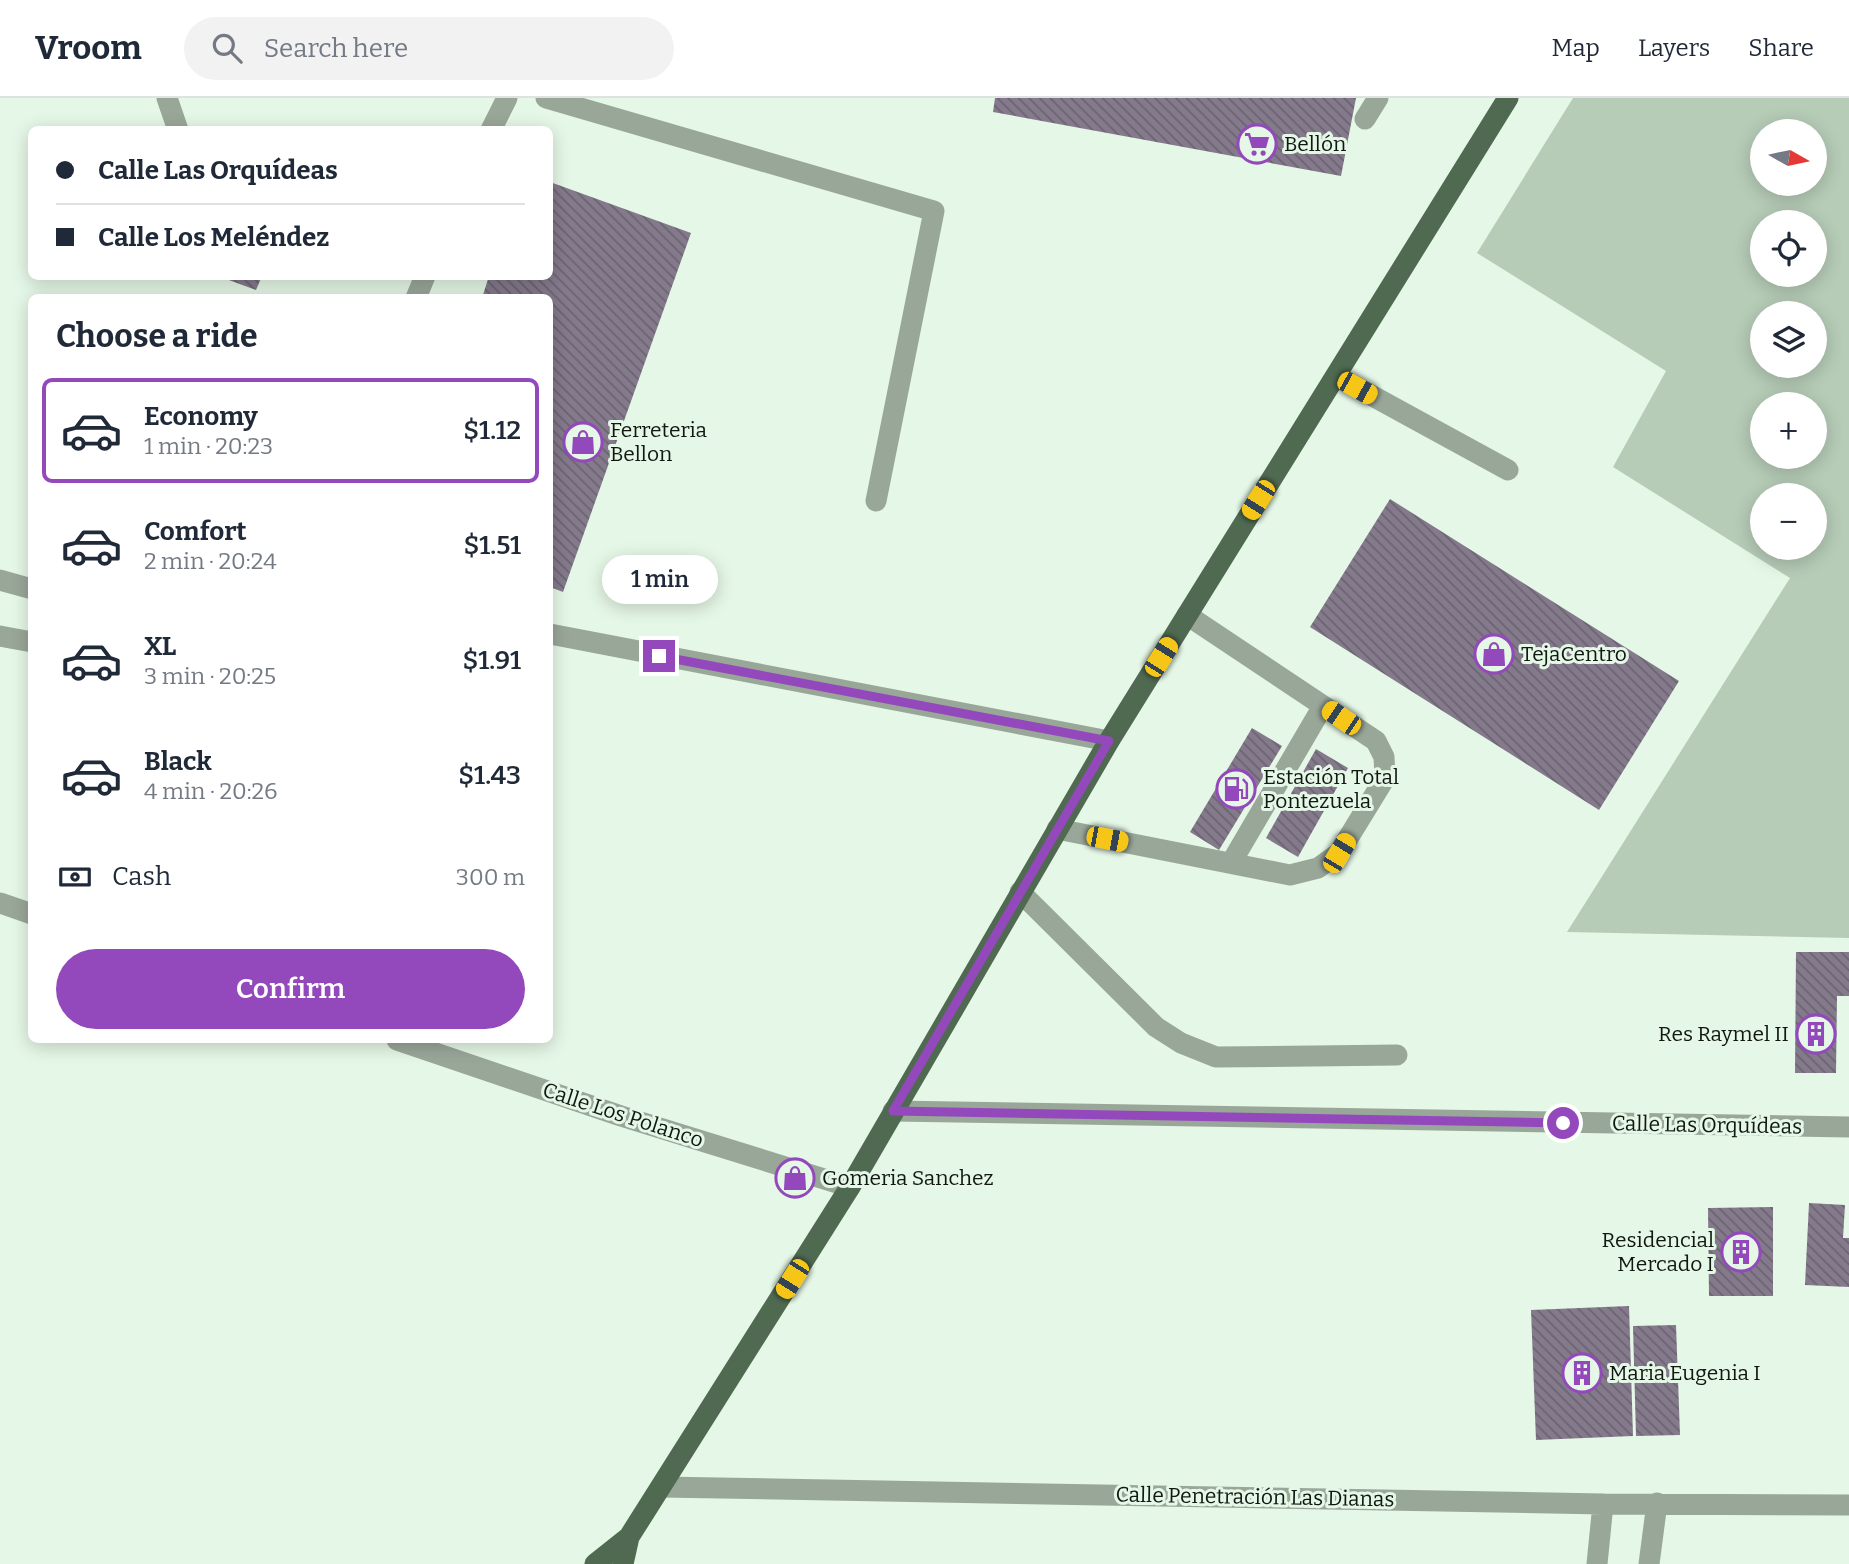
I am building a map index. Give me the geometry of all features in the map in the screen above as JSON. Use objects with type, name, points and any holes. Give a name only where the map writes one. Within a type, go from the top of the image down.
[{"type":"main road","points":[[596,1564],[629,1537],[849,1187],[1109,741],[1508,98]]},
{"type":"main road","points":[[623,1564],[629,1537]]},
{"type":"street","points":[[167,98],[177,126]]},
{"type":"street","points":[[493,126],[507,98]]},
{"type":"street","points":[[546,98],[934,211],[876,501]]},
{"type":"street","points":[[1365,120],[1378,98]]},
{"type":"street","points":[[1336,376],[1508,470]]},
{"type":"street","points":[[0,580],[28,588]]},
{"type":"street","points":[[1057,829],[1290,875],[1318,868],[1339,853],[1385,778],[1384,757],[1376,741],[1187,615]]},
{"type":"street","points":[[553,635],[1109,741]]},
{"type":"street","points":[[0,636],[28,641]]},
{"type":"street","points":[[1231,863],[1323,706]]},
{"type":"street","points":[[1020,892],[1156,1027],[1181,1043],[1216,1057],[1397,1055]]},
{"type":"street","points":[[0,903],[28,913]]},
{"type":"street","name":"Calle Los Polanco","points":[[406,1043],[621,1116],[849,1187]]},
{"type":"street","name":"Calle Las Orquídeas","points":[[893,1111],[1849,1127]]},
{"type":"street","name":"Calle Penetración Las Dianas","points":[[661,1487],[1603,1504],[1849,1505]]},
{"type":"street","points":[[1649,1564],[1657,1503]]},
{"type":"street","points":[[1597,1564],[1603,1504]]},
{"type":"green space","points":[[1573,98],[1849,98],[1849,938],[1567,932],[1790,578],[1761,560],[1827,560],[1827,483],[1750,483],[1750,553],[1613,467],[1666,371],[1477,253]]},
{"type":"building","name":"Bellón","points":[[995,98],[1356,98],[1341,176],[993,112]]},
{"type":"building","name":"Ferreteria Bellon","points":[[553,183],[691,233],[563,592],[553,588],[553,294],[483,294],[488,280],[553,280]]},
{"type":"building","points":[[229,280],[260,280],[256,290]]},
{"type":"building","name":"TejaCentro","points":[[1390,499],[1679,681],[1599,810],[1310,627]]},
{"type":"building","name":"Estación Total Pontezuela","points":[[1252,728],[1282,746],[1219,850],[1190,832]]},
{"type":"building","points":[[1316,749],[1348,768],[1298,857],[1266,838]]},
{"type":"building","name":"Res Raymel II","points":[[1796,952],[1849,952],[1849,996],[1837,996],[1836,1073],[1795,1073]]},
{"type":"building","points":[[1809,1203],[1845,1205],[1843,1238],[1849,1238],[1849,1287],[1805,1285]]},
{"type":"building","name":"Residencial Mercado I","points":[[1773,1207],[1773,1296],[1709,1296],[1708,1208]]},
{"type":"building","name":"Maria Eugenia I","points":[[1629,1306],[1633,1436],[1536,1440],[1531,1310]]},
{"type":"building","points":[[1676,1325],[1680,1435],[1636,1436],[1633,1326]]},
{"type":"place","name":"Bellón","points":[[1257,144]]},
{"type":"place","name":"Ferreteria Bellon","points":[[583,442]]},
{"type":"place","name":"TejaCentro","points":[[1494,654]]},
{"type":"place","name":"Estación Total Pontezuela","points":[[1236,789]]},
{"type":"place","name":"Res Raymel II","points":[[1816,1034]]},
{"type":"place","name":"Gomeria Sanchez","points":[[795,1178]]},
{"type":"place","name":"Residencial Mercado I","points":[[1741,1252]]},
{"type":"place","name":"Maria Eugenia I","points":[[1582,1373]]},
{"type":"route","points":[[659,656],[1109,741],[893,1111],[1563,1123]]}]
